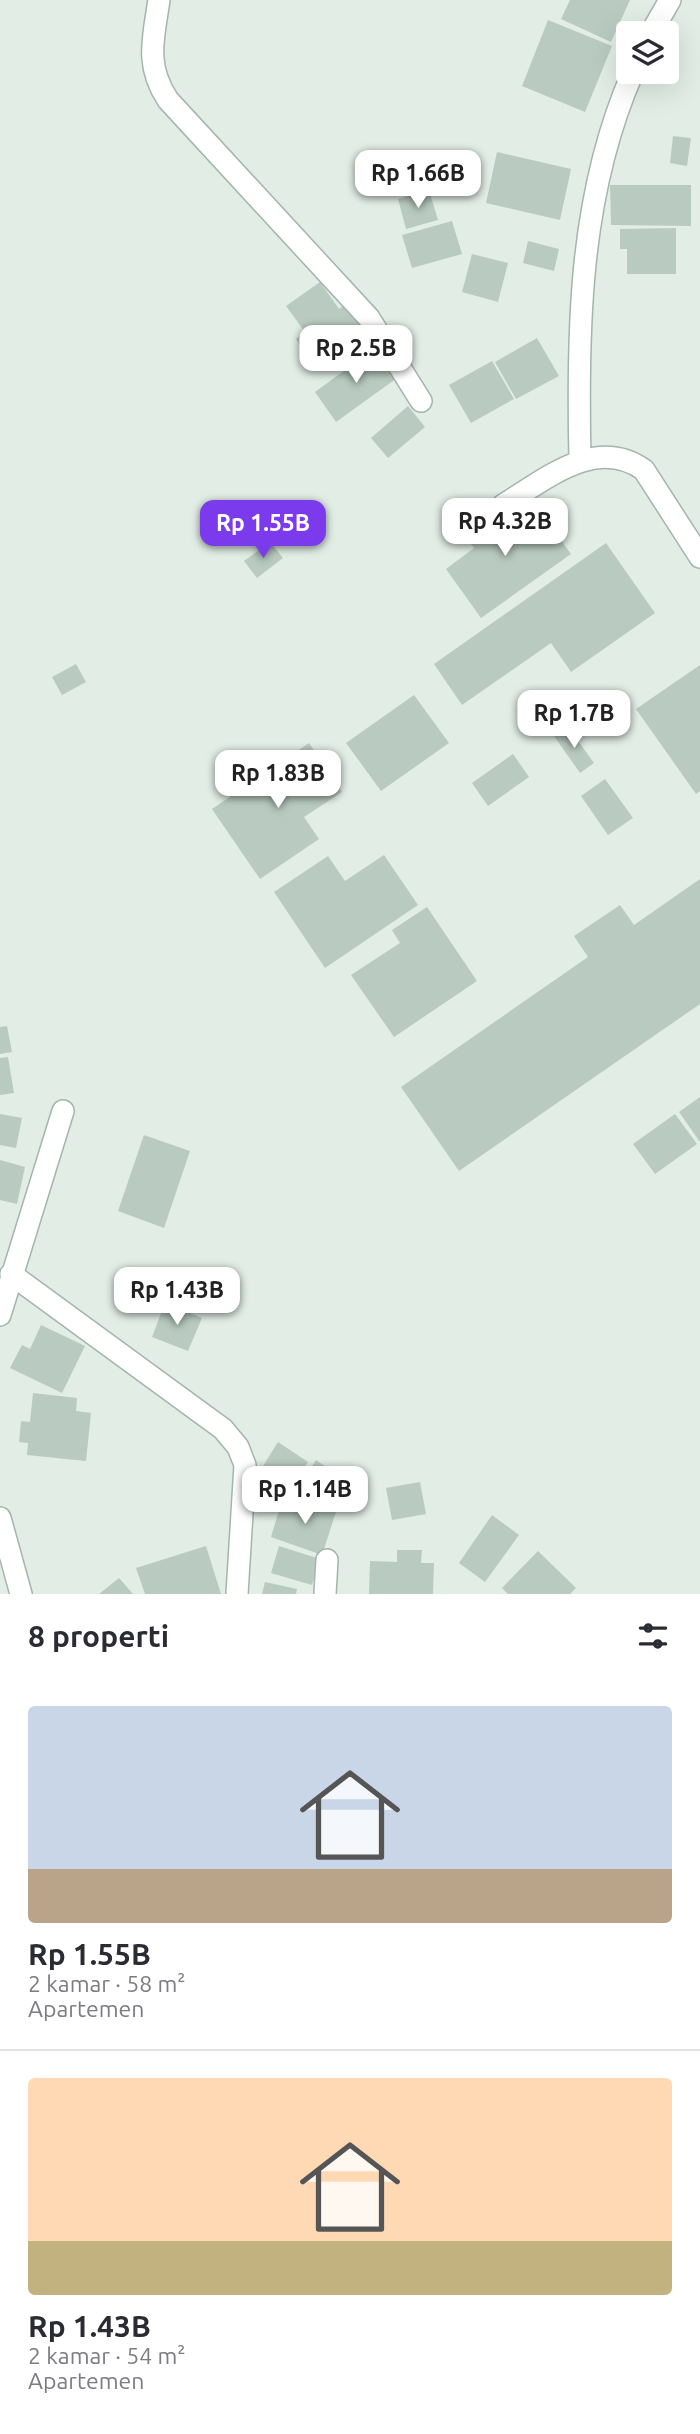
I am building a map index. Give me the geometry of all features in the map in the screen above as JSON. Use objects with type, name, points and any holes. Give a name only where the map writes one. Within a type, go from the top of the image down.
[{"type":"street","points":[[159,0],[152,63],[162,91],[369,318],[421,401]]},
{"type":"street","points":[[658,21],[670,0]]},
{"type":"street","points":[[580,460],[580,295],[595,200],[607,146],[629,84]]},
{"type":"street","points":[[503,505],[580,460],[615,456],[644,470],[700,557]]},
{"type":"street","points":[[0,1315],[63,1111]]},
{"type":"street","points":[[12,1272],[223,1429],[238,1447],[244,1465],[237,1594]]},
{"type":"street","points":[[0,1518],[21,1594]]},
{"type":"street","points":[[325,1594],[327,1560]]},
{"type":"building","points":[[570,0],[630,0],[620,21],[616,21],[616,31],[611,42],[561,19]]},
{"type":"building","points":[[548,20],[612,46],[585,112],[522,86]]},
{"type":"building","points":[[673,136],[691,138],[687,166],[670,163]]},
{"type":"building","points":[[497,152],[571,169],[560,220],[486,203]]},
{"type":"building","points":[[610,185],[691,185],[691,226],[611,225]]},
{"type":"building","points":[[429,190],[438,220],[406,229],[398,199]]},
{"type":"building","points":[[452,221],[462,254],[412,268],[402,235]]},
{"type":"building","points":[[676,228],[676,274],[627,274],[627,249],[620,249],[620,229]]},
{"type":"building","points":[[528,241],[559,249],[554,271],[523,263]]},
{"type":"building","points":[[472,254],[508,263],[498,302],[462,292]]},
{"type":"building","points":[[320,282],[339,309],[346,304],[363,328],[313,363],[296,339],[305,332],[286,306]]},
{"type":"building","points":[[537,338],[559,376],[516,399],[495,362]]},
{"type":"building","points":[[375,348],[397,378],[336,422],[315,392]]},
{"type":"building","points":[[492,361],[514,399],[471,423],[449,385]]},
{"type":"building","points":[[408,406],[425,427],[388,458],[371,438]]},
{"type":"building","points":[[536,505],[571,554],[481,618],[446,569],[474,548],[460,528],[488,509],[502,529]]},
{"type":"building","points":[[270,542],[283,558],[257,578],[244,561]]},
{"type":"building","points":[[606,543],[655,613],[571,672],[551,643],[462,705],[434,664]]},
{"type":"building","points":[[76,664],[86,682],[62,695],[52,677]]},
{"type":"building","points":[[700,665],[700,791],[696,794],[636,709]]},
{"type":"building","points":[[414,695],[449,743],[381,791],[346,743]]},
{"type":"building","points":[[568,727],[594,763],[580,773],[554,736]]},
{"type":"building","points":[[309,743],[342,792],[304,817],[319,839],[260,879],[212,809]]},
{"type":"building","points":[[513,754],[529,777],[488,806],[472,783]]},
{"type":"building","points":[[605,779],[633,818],[608,835],[581,796]]},
{"type":"building","points":[[384,855],[418,905],[325,968],[274,892],[328,856],[345,881]]},
{"type":"building","points":[[700,879],[700,1004],[459,1171],[401,1087],[588,957],[574,936],[620,905],[634,925]]},
{"type":"building","points":[[427,907],[477,981],[394,1037],[351,975],[400,943],[392,930]]},
{"type":"building","points":[[7,1026],[12,1052],[0,1054],[0,1027]]},
{"type":"building","points":[[8,1057],[14,1093],[0,1095],[0,1058]]},
{"type":"building","points":[[700,1097],[700,1142],[679,1112]]},
{"type":"building","points":[[0,1114],[22,1118],[16,1148],[0,1145]]},
{"type":"building","points":[[675,1114],[697,1144],[655,1174],[633,1144]]},
{"type":"building","points":[[144,1135],[190,1151],[164,1228],[118,1211]]},
{"type":"building","points":[[0,1160],[25,1167],[17,1204],[0,1200]]},
{"type":"building","points":[[165,1303],[202,1318],[188,1351],[152,1337]]},
{"type":"building","points":[[41,1325],[85,1346],[62,1393],[10,1368],[22,1345],[30,1349]]},
{"type":"building","points":[[33,1393],[77,1398],[76,1411],[91,1413],[86,1461],[27,1455],[28,1443],[19,1442],[21,1421],[30,1422]]},
{"type":"building","points":[[278,1442],[308,1462],[293,1486],[263,1466]]},
{"type":"building","points":[[316,1460],[338,1475],[319,1505],[297,1490]]},
{"type":"building","points":[[420,1482],[426,1514],[392,1520],[386,1488]]},
{"type":"building","points":[[298,1499],[336,1512],[322,1555],[271,1537],[280,1507],[294,1511]]},
{"type":"building","points":[[492,1515],[519,1535],[485,1582],[459,1563]]},
{"type":"building","points":[[206,1546],[221,1594],[145,1594],[136,1568]]},
{"type":"building","points":[[279,1546],[320,1559],[312,1585],[271,1573]]},
{"type":"building","points":[[397,1550],[422,1550],[421,1563],[434,1563],[433,1594],[369,1594],[370,1561],[397,1562]]},
{"type":"building","points":[[538,1551],[576,1588],[570,1594],[508,1594],[502,1588]]},
{"type":"building","points":[[119,1578],[133,1594],[99,1594]]},
{"type":"building","points":[[265,1582],[297,1589],[296,1594],[262,1594]]}]
